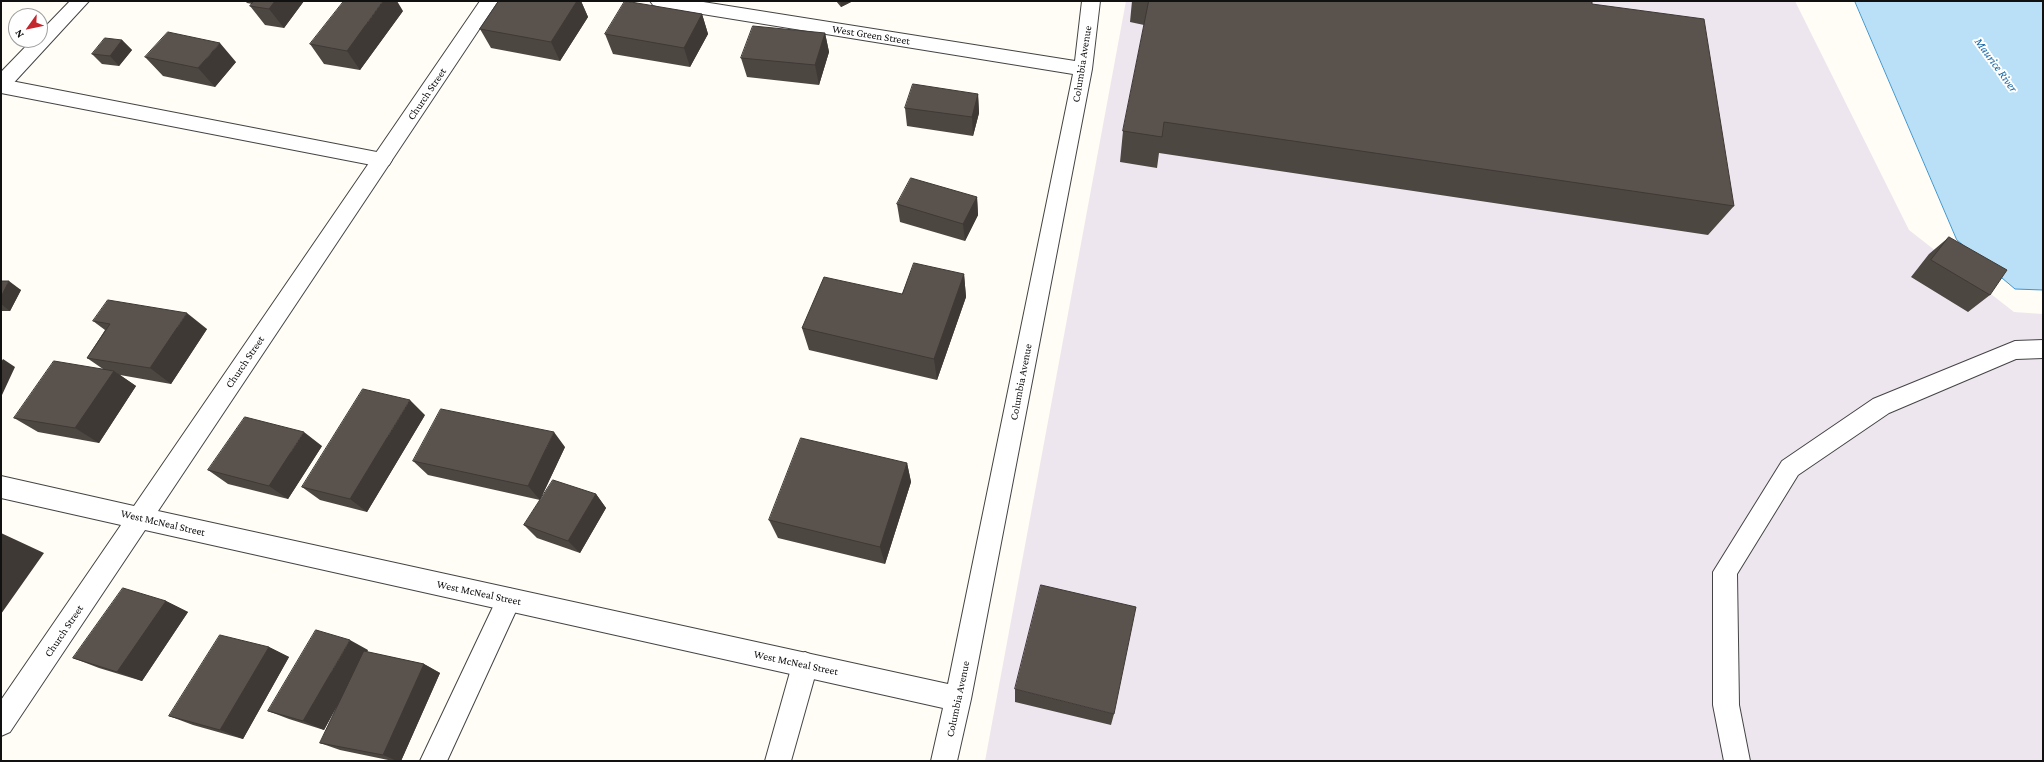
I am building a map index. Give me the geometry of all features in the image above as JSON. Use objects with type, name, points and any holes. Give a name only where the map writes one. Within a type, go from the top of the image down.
[{"type":"street","points":[[1,85],[80,1]]},
{"type":"street","name":"Church Street","points":[[1,723],[489,1]]},
{"type":"street","name":"West Green Street","points":[[659,1],[1083,70]]},
{"type":"street","name":"Columbia Avenue","points":[[944,761],[958,699],[1083,70],[1091,1]]},
{"type":"street","points":[[1,85],[382,160]]},
{"type":"street","points":[[1737,761],[1726,706],[1725,572],[1790,468],[1881,406],[2015,350],[2043,349]]},
{"type":"street","name":"West McNeal Street","points":[[1,487],[958,699]]},
{"type":"street","points":[[434,761],[510,600]]},
{"type":"street","points":[[778,761],[805,665]]},
{"type":"shaded area","points":[[1126,1],[1795,1],[1909,230],[2014,312],[2043,314],[2043,761],[985,761]]},
{"type":"water","name":"Maurice River","points":[[1855,1],[2043,1],[2043,290],[2015,289],[1957,240]]},
{"type":"building","points":[[254,1],[275,1],[269,9],[250,6]]},
{"type":"building","points":[[344,1],[383,1],[347,51],[310,44]]},
{"type":"building","points":[[499,1],[577,1],[551,42],[480,29]]},
{"type":"building","points":[[625,1],[702,14],[684,48],[605,34]]},
{"type":"building","points":[[1149,1],[1592,1],[1592,4],[1704,19],[1734,206],[1164,122],[1162,137],[1123,131]]},
{"type":"building","points":[[753,26],[825,33],[815,65],[741,58]]},
{"type":"building","points":[[168,32],[220,43],[198,68],[145,57]]},
{"type":"building","points":[[105,38],[122,40],[110,56],[92,54]]},
{"type":"building","points":[[913,84],[978,94],[972,117],[905,108]]},
{"type":"building","points":[[911,178],[977,197],[963,224],[897,204]]},
{"type":"building","points":[[1949,237],[2007,270],[1990,295],[1931,260]]},
{"type":"building","points":[[914,263],[964,274],[934,359],[802,328],[824,277],[902,294]]},
{"type":"building","points":[[1,281],[9,281],[1,297]]},
{"type":"building","points":[[108,300],[187,313],[150,368],[87,358],[110,324],[93,321]]},
{"type":"building","points":[[54,361],[114,371],[75,428],[14,418]]},
{"type":"building","points":[[363,389],[410,400],[350,499],[302,487]]},
{"type":"building","points":[[441,409],[554,432],[528,486],[413,461]]},
{"type":"building","points":[[245,417],[304,432],[269,486],[208,470]]},
{"type":"building","points":[[801,438],[907,463],[880,547],[769,520]]},
{"type":"building","points":[[553,480],[596,494],[568,541],[524,525]]},
{"type":"building","points":[[1041,585],[1136,607],[1114,714],[1015,689]]},
{"type":"building","points":[[123,588],[166,601],[117,672],[73,658]]},
{"type":"building","points":[[316,630],[350,640],[303,721],[268,711]]},
{"type":"building","points":[[220,635],[269,647],[220,730],[169,716]]},
{"type":"building","points":[[364,651],[424,664],[383,755],[320,743]]}]
